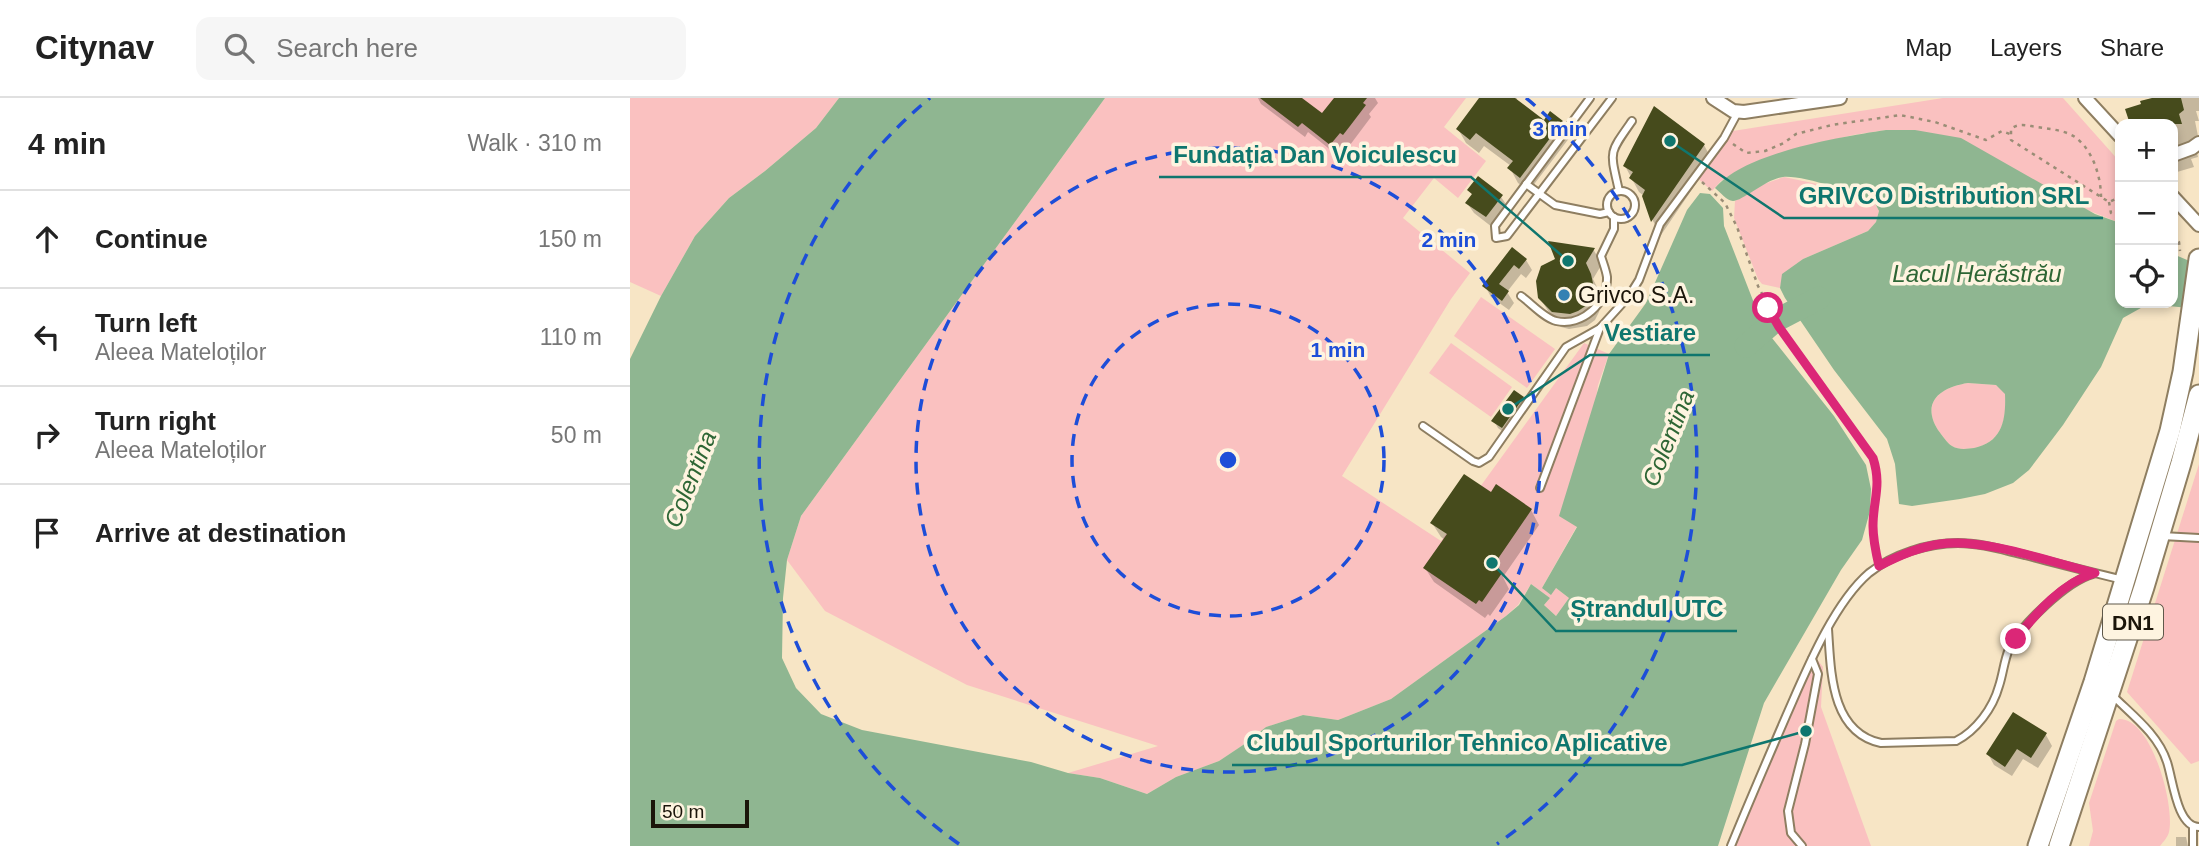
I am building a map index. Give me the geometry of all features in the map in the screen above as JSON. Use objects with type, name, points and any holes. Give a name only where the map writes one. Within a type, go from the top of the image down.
[{"type":"main road","name":"DN1","points":[[2038,846],[2094,682],[2176,409],[2199,259]]},
{"type":"main road","name":"DN1","points":[[2059,846],[2160,536],[2199,395]]},
{"type":"street","points":[[1713,98],[1738,112],[1840,98]]},
{"type":"street","points":[[2085,98],[2115,130]]},
{"type":"street","points":[[2178,153],[2199,142]]},
{"type":"street","points":[[2178,202],[2199,225]]},
{"type":"lane","points":[[1590,98],[1495,226],[1496,238],[1507,236],[1612,98]]},
{"type":"lane","points":[[1423,426],[1474,461],[1485,461],[1566,347],[1600,327],[1629,296],[1639,279],[1660,224],[1724,138],[1738,112]]},
{"type":"lane","points":[[1573,121],[1586,132]]},
{"type":"lane","points":[[1619,191],[1611,155],[1632,121]]},
{"type":"lane","points":[[1521,296],[1553,321],[1575,320],[1586,315],[1596,307],[1605,291],[1606,277],[1601,256],[1614,229],[1612,214],[1607,208],[1608,198],[1619,191],[1631,195],[1634,207],[1627,217],[1612,214],[1601,214],[1555,205],[1526,184]]},
{"type":"lane","points":[[1540,488],[1600,327]]},
{"type":"lane","points":[[2160,536],[2199,538]]},
{"type":"lane","points":[[1731,846],[1812,659],[1849,596],[1868,574],[1879,566],[1926,546],[1957,543],[1990,546],[2125,581]]},
{"type":"lane","points":[[1828,629],[1837,701],[1852,728],[1870,740],[1881,743],[1956,741],[1965,737],[1975,727],[1994,701],[2010,648],[2025,628],[2064,589],[2076,580],[2095,573]]},
{"type":"lane","points":[[1802,846],[1791,833],[1788,811],[1805,744],[1818,674],[1812,659]]},
{"type":"lane","points":[[2110,694],[2145,727],[2158,744],[2166,760],[2182,816],[2196,827],[2193,846]]},
{"type":"path","points":[[1724,138],[1746,153],[1765,151],[1784,143],[1796,134],[1832,125],[1900,115],[1935,122],[1986,140],[2002,131],[2010,134]]},
{"type":"path","points":[[2101,197],[2101,183],[2094,163],[2075,137],[2022,125],[2015,125],[2011,129],[2011,140],[2101,197],[2109,202]]},
{"type":"path","points":[[1696,177],[1725,203],[1775,321],[1873,458],[1878,488],[1873,536],[1879,566]]},
{"type":"path","points":[[2109,202],[2115,199]]},
{"type":"path","points":[[2109,202],[2110,213],[2115,216]]},
{"type":"shaded area","points":[[630,98],[839,98],[816,128],[729,198],[695,236],[661,296],[630,282]]},
{"type":"shaded area","points":[[1105,98],[1466,98],[1444,127],[1486,161],[1458,198],[1434,178],[1403,218],[1470,273],[1451,299],[1342,476],[1441,541],[1584,343],[1609,354],[1598,385],[1577,526],[1542,588],[1556,588],[1569,598],[1556,616],[1544,605],[1550,598],[1531,584],[1518,605],[1506,616],[1391,699],[1338,720],[1303,715],[1266,727],[1219,761],[1176,777],[1147,794],[1100,778],[1068,773],[1158,746],[967,685],[825,611],[787,560],[801,516]]},
{"type":"shaded area","points":[[1943,98],[2063,98],[2115,156],[2115,221],[1886,130],[1794,149],[1721,181],[1712,191],[1696,177],[1726,134]]},
{"type":"shaded area","points":[[1784,177],[1846,190],[1874,201],[1879,211],[1876,222],[1868,231],[1803,259],[1783,274],[1780,288],[1762,284],[1758,279],[1734,218],[1735,201],[1758,186]]},
{"type":"shaded area","points":[[1481,297],[1555,349],[1527,388],[1454,336]]},
{"type":"shaded area","points":[[1451,343],[1512,387],[1491,417],[1429,373]]},
{"type":"shaded area","points":[[1968,383],[1996,385],[2006,394],[2005,412],[2001,428],[1991,441],[1974,448],[1960,449],[1948,443],[1938,430],[1931,411],[1936,397],[1942,392]]},
{"type":"shaded area","points":[[2199,464],[2199,761],[2191,764],[2127,692]]},
{"type":"shaded area","points":[[1816,658],[1823,667],[1821,707],[1871,846],[1735,846],[1755,793]]},
{"type":"shaded area","points":[[2119,719],[2131,723],[2142,733],[2159,765],[2170,820],[2168,834],[2160,846],[2089,846],[2093,831],[2089,803],[2116,721]]},
{"type":"water","points":[[839,98],[1105,98],[801,516],[787,560],[782,658],[796,688],[821,714],[862,730],[1031,762],[1068,773],[1100,778],[1147,794],[1176,777],[1219,761],[1266,727],[1303,715],[1338,720],[1391,699],[1506,616],[1519,605],[1531,584],[1550,598],[1544,605],[1556,616],[1569,598],[1556,588],[1551,595],[1542,588],[1577,527],[1559,516],[1609,354],[1646,303],[1687,210],[1700,193],[1710,194],[1723,208],[1724,226],[1754,303],[1753,311],[1834,416],[1866,465],[1871,489],[1870,511],[1862,540],[1841,570],[1764,703],[1718,846],[630,846],[630,359],[695,236],[729,198],[816,128]]},
{"type":"water","name":"Lacul Herăstrău","points":[[1886,130],[1915,130],[1961,138],[2095,214],[2115,221],[2115,308],[2141,308],[2123,318],[2101,367],[2063,425],[2029,470],[2013,483],[1985,494],[1960,499],[1912,506],[1899,504],[1895,464],[1887,439],[1834,370],[1780,288],[1782,274],[1803,259],[1868,231],[1876,222],[1879,211],[1874,201],[1828,185],[1792,177],[1776,179],[1733,201],[1715,188],[1729,175],[1748,165],[1820,142]],"holes":[[[1968,383],[1996,385],[2005,394],[2005,412],[2001,428],[1997,435],[1984,445],[1960,449],[1950,445],[1933,420],[1931,411],[1936,397],[1950,388]]]},
{"type":"water","name":"Lacul Herăstrău","points":[[2178,256],[2199,265],[2199,309],[2178,307]]},
{"type":"building","points":[[1260,98],[1302,98],[1322,113],[1334,98],[1367,98],[1363,103],[1366,105],[1343,135],[1340,133],[1330,145],[1302,123],[1298,127]]},
{"type":"building","points":[[1479,98],[1515,98],[1544,120],[1550,111],[1563,121],[1520,178],[1507,168],[1513,161],[1476,133],[1470,140],[1456,129]]},
{"type":"building","points":[[2152,98],[2181,98],[2184,110],[2179,114],[2182,124],[2178,124],[2178,119],[2128,119],[2125,109],[2141,104],[2140,101]]},
{"type":"building","points":[[1654,106],[1705,144],[1651,222],[1642,196],[1645,190],[1629,178],[1633,172],[1623,166]]},
{"type":"building","points":[[1478,176],[1503,195],[1486,217],[1465,203],[1472,194],[1467,190]]},
{"type":"building","points":[[1548,241],[1595,248],[1586,263],[1594,288],[1592,297],[1587,305],[1570,314],[1552,312],[1538,298],[1536,281],[1541,266],[1555,259]]},
{"type":"building","points":[[1512,247],[1527,259],[1519,269],[1514,265],[1499,284],[1509,291],[1502,301],[1482,286]]},
{"type":"building","points":[[1514,390],[1524,397],[1502,428],[1491,421]]},
{"type":"building","points":[[1464,474],[1491,492],[1496,484],[1532,509],[1493,566],[1502,573],[1482,602],[1479,600],[1476,604],[1423,568],[1447,534],[1430,523]]},
{"type":"building","points":[[2013,712],[2047,733],[2031,758],[2017,749],[2005,767],[1986,754]]},
{"type":"waterway","name":"Colentina","points":[[1746,346],[1775,321],[1819,298]]},
{"type":"place","name":"GRIVCO Distribution SRL","points":[[1670,141]]},
{"type":"place","name":"Fundația Dan Voiculescu","points":[[1568,261]]},
{"type":"place","name":"Grivco S.A.","points":[[1564,295]]},
{"type":"place","name":"Vestiare","points":[[1508,409]]},
{"type":"place","name":"Ștrandul UTC","points":[[1492,563]]},
{"type":"place","name":"Clubul Sporturilor Tehnico Aplicative","points":[[1806,731]]},
{"type":"route","points":[[1768,308],[1873,458],[1878,488],[1873,536],[1879,566],[1926,546],[1970,543],[2095,573],[2076,580],[2064,589],[2016,639]]}]
